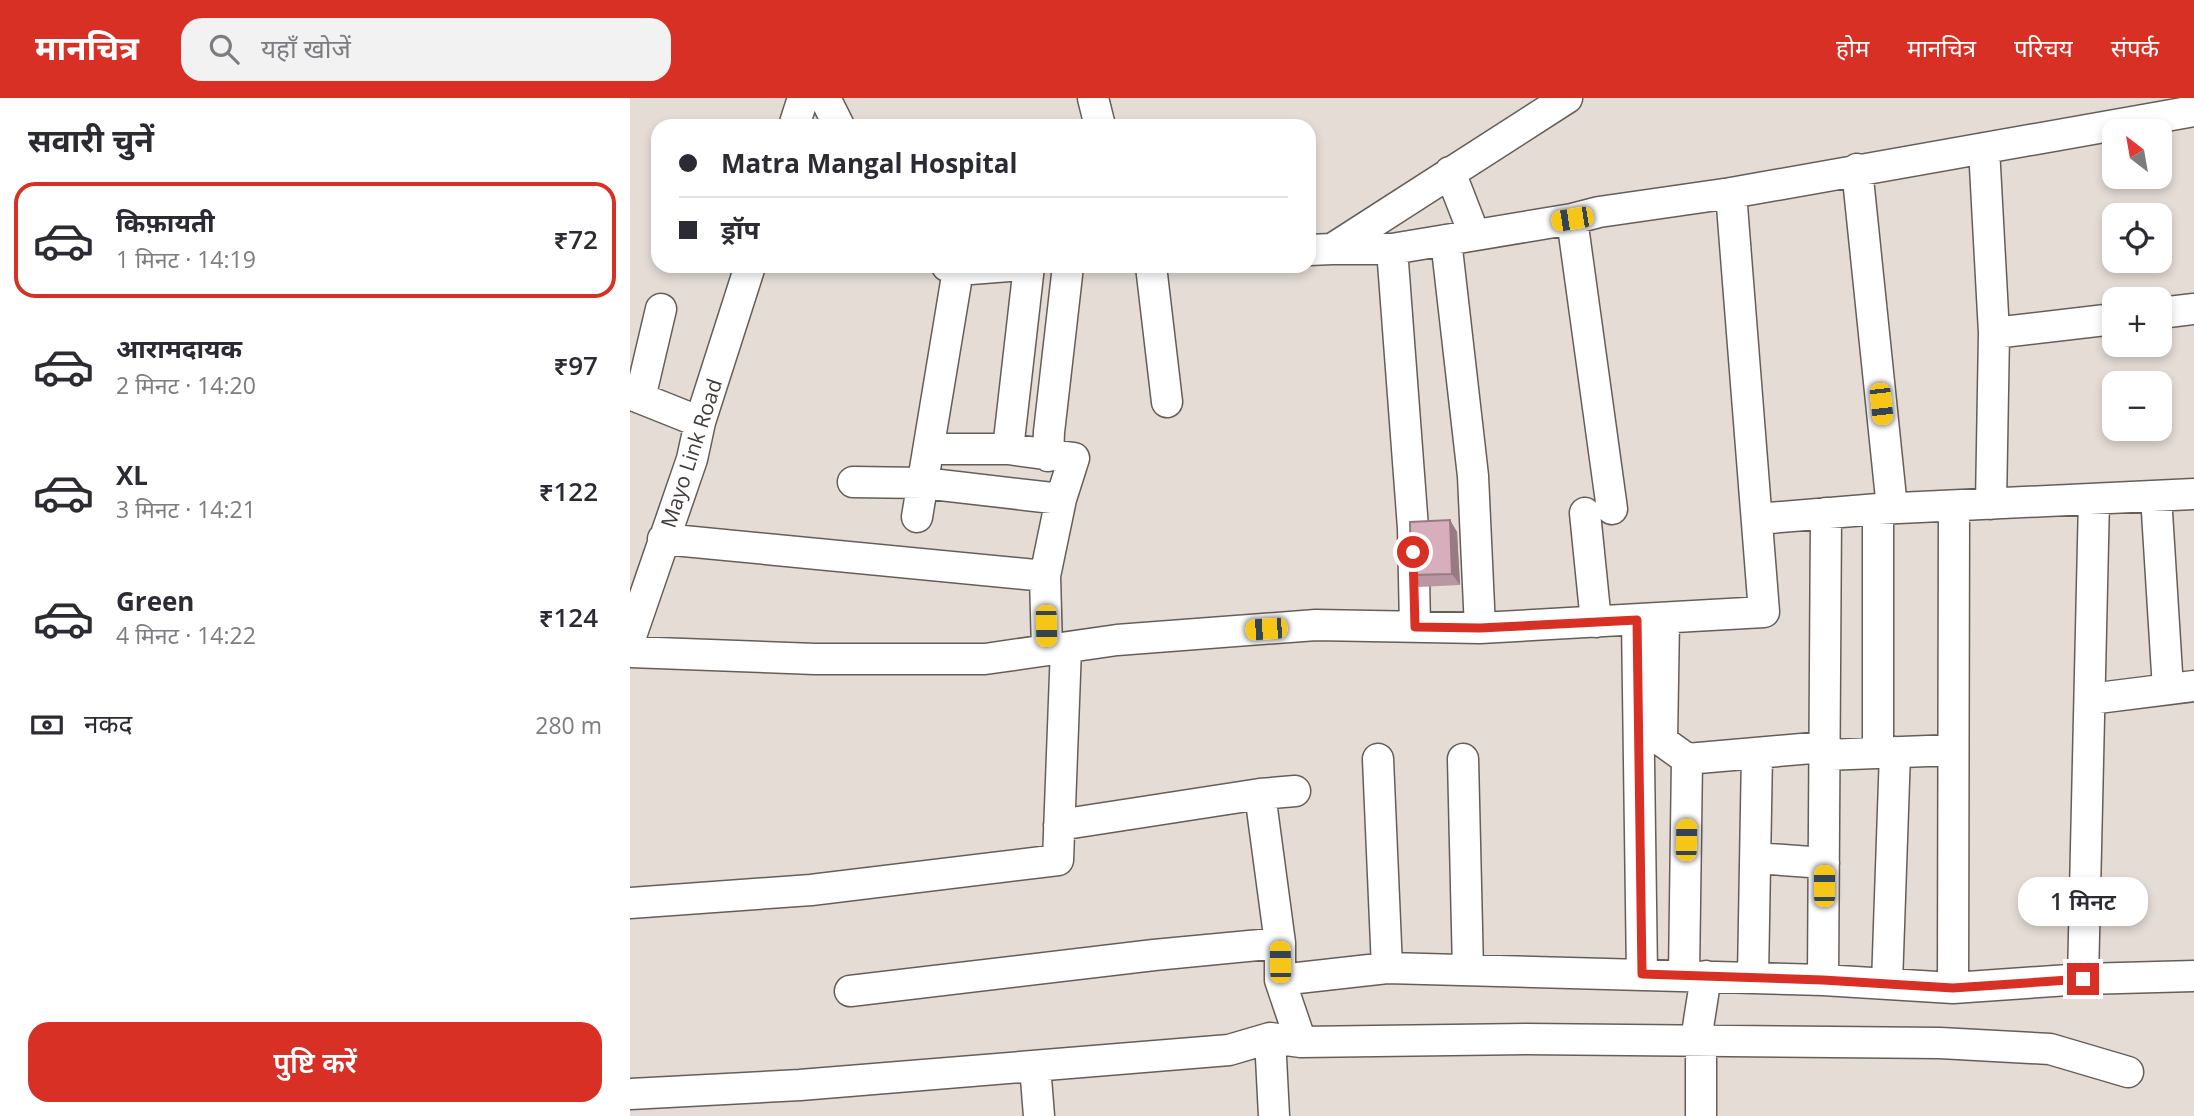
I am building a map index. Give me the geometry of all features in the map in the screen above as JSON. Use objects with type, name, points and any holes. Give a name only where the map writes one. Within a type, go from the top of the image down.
[{"type":"street","points":[[796,119],[803,98]]},
{"type":"street","points":[[825,98],[836,119]]},
{"type":"street","points":[[1093,98],[1098,119]]},
{"type":"street","points":[[1321,250],[1450,173],[1567,98]]},
{"type":"street","points":[[1321,250],[1392,249],[1572,219],[1599,212],[1731,193],[2194,111]]},
{"type":"street","points":[[1984,148],[1994,333],[1991,504]]},
{"type":"street","points":[[1857,169],[1885,509],[1887,984]]},
{"type":"street","points":[[1450,173],[1460,237],[1480,628]]},
{"type":"street","points":[[630,652],[816,659],[985,659],[1117,640],[1316,625],[1480,628],[1764,612],[1731,193]]},
{"type":"street","points":[[1572,219],[1598,511],[1596,622]]},
{"type":"street","points":[[1392,249],[1413,528],[1415,627]]},
{"type":"street","name":"Mayo Link Road","points":[[630,639],[638,590],[663,539],[692,459],[700,422],[748,273]]},
{"type":"street","points":[[918,517],[951,273]]},
{"type":"street","points":[[1008,449],[1028,273]]},
{"type":"street","points":[[1048,456],[1067,273]]},
{"type":"street","points":[[1152,273],[1167,402]]},
{"type":"street","points":[[661,309],[635,396],[700,422]]},
{"type":"street","points":[[2172,312],[2194,309]]},
{"type":"street","points":[[1994,333],[2102,320]]},
{"type":"street","points":[[630,902],[811,890],[1058,860],[1056,649],[1045,576],[1061,499],[1074,458],[1008,449],[929,449]]},
{"type":"street","points":[[853,482],[923,483],[1061,499]]},
{"type":"street","points":[[1757,519],[1885,509],[2194,494]]},
{"type":"street","points":[[2090,699],[2181,688],[2156,496]]},
{"type":"street","points":[[2083,979],[2094,499]]},
{"type":"street","points":[[1953,988],[1954,506]]},
{"type":"street","points":[[1823,980],[1826,513]]},
{"type":"street","points":[[663,539],[1045,576]]},
{"type":"street","points":[[1651,619],[1662,741],[1687,759],[1757,753],[1953,750]]},
{"type":"street","points":[[1642,974],[1651,619]]},
{"type":"street","points":[[1753,977],[1757,753]]},
{"type":"street","points":[[1378,759],[1387,968]]},
{"type":"street","points":[[1463,759],[1468,970]]},
{"type":"street","points":[[1687,759],[1700,1116]]},
{"type":"street","points":[[1059,825],[1294,791]]},
{"type":"street","points":[[1260,794],[1280,943],[1280,980],[1301,1042]]},
{"type":"street","points":[[1756,858],[1824,863]]},
{"type":"street","points":[[850,991],[1280,943]]},
{"type":"street","points":[[1280,980],[1387,968],[1753,977],[1953,988],[2083,979],[2194,976]]},
{"type":"street","points":[[630,1094],[800,1085],[1229,1050],[1270,1038],[1301,1042],[1698,1040],[1940,1043],[2050,1049],[2128,1072]]},
{"type":"street","points":[[1270,1038],[1274,1116]]},
{"type":"street","points":[[1035,1066],[1039,1116]]},
{"type":"building","points":[[1450,520],[1452,574],[1411,575],[1410,522]]},
{"type":"route","points":[[1413,552],[1415,627],[1480,628],[1637,620],[1642,974],[1823,980],[1953,988],[2083,979]]}]
